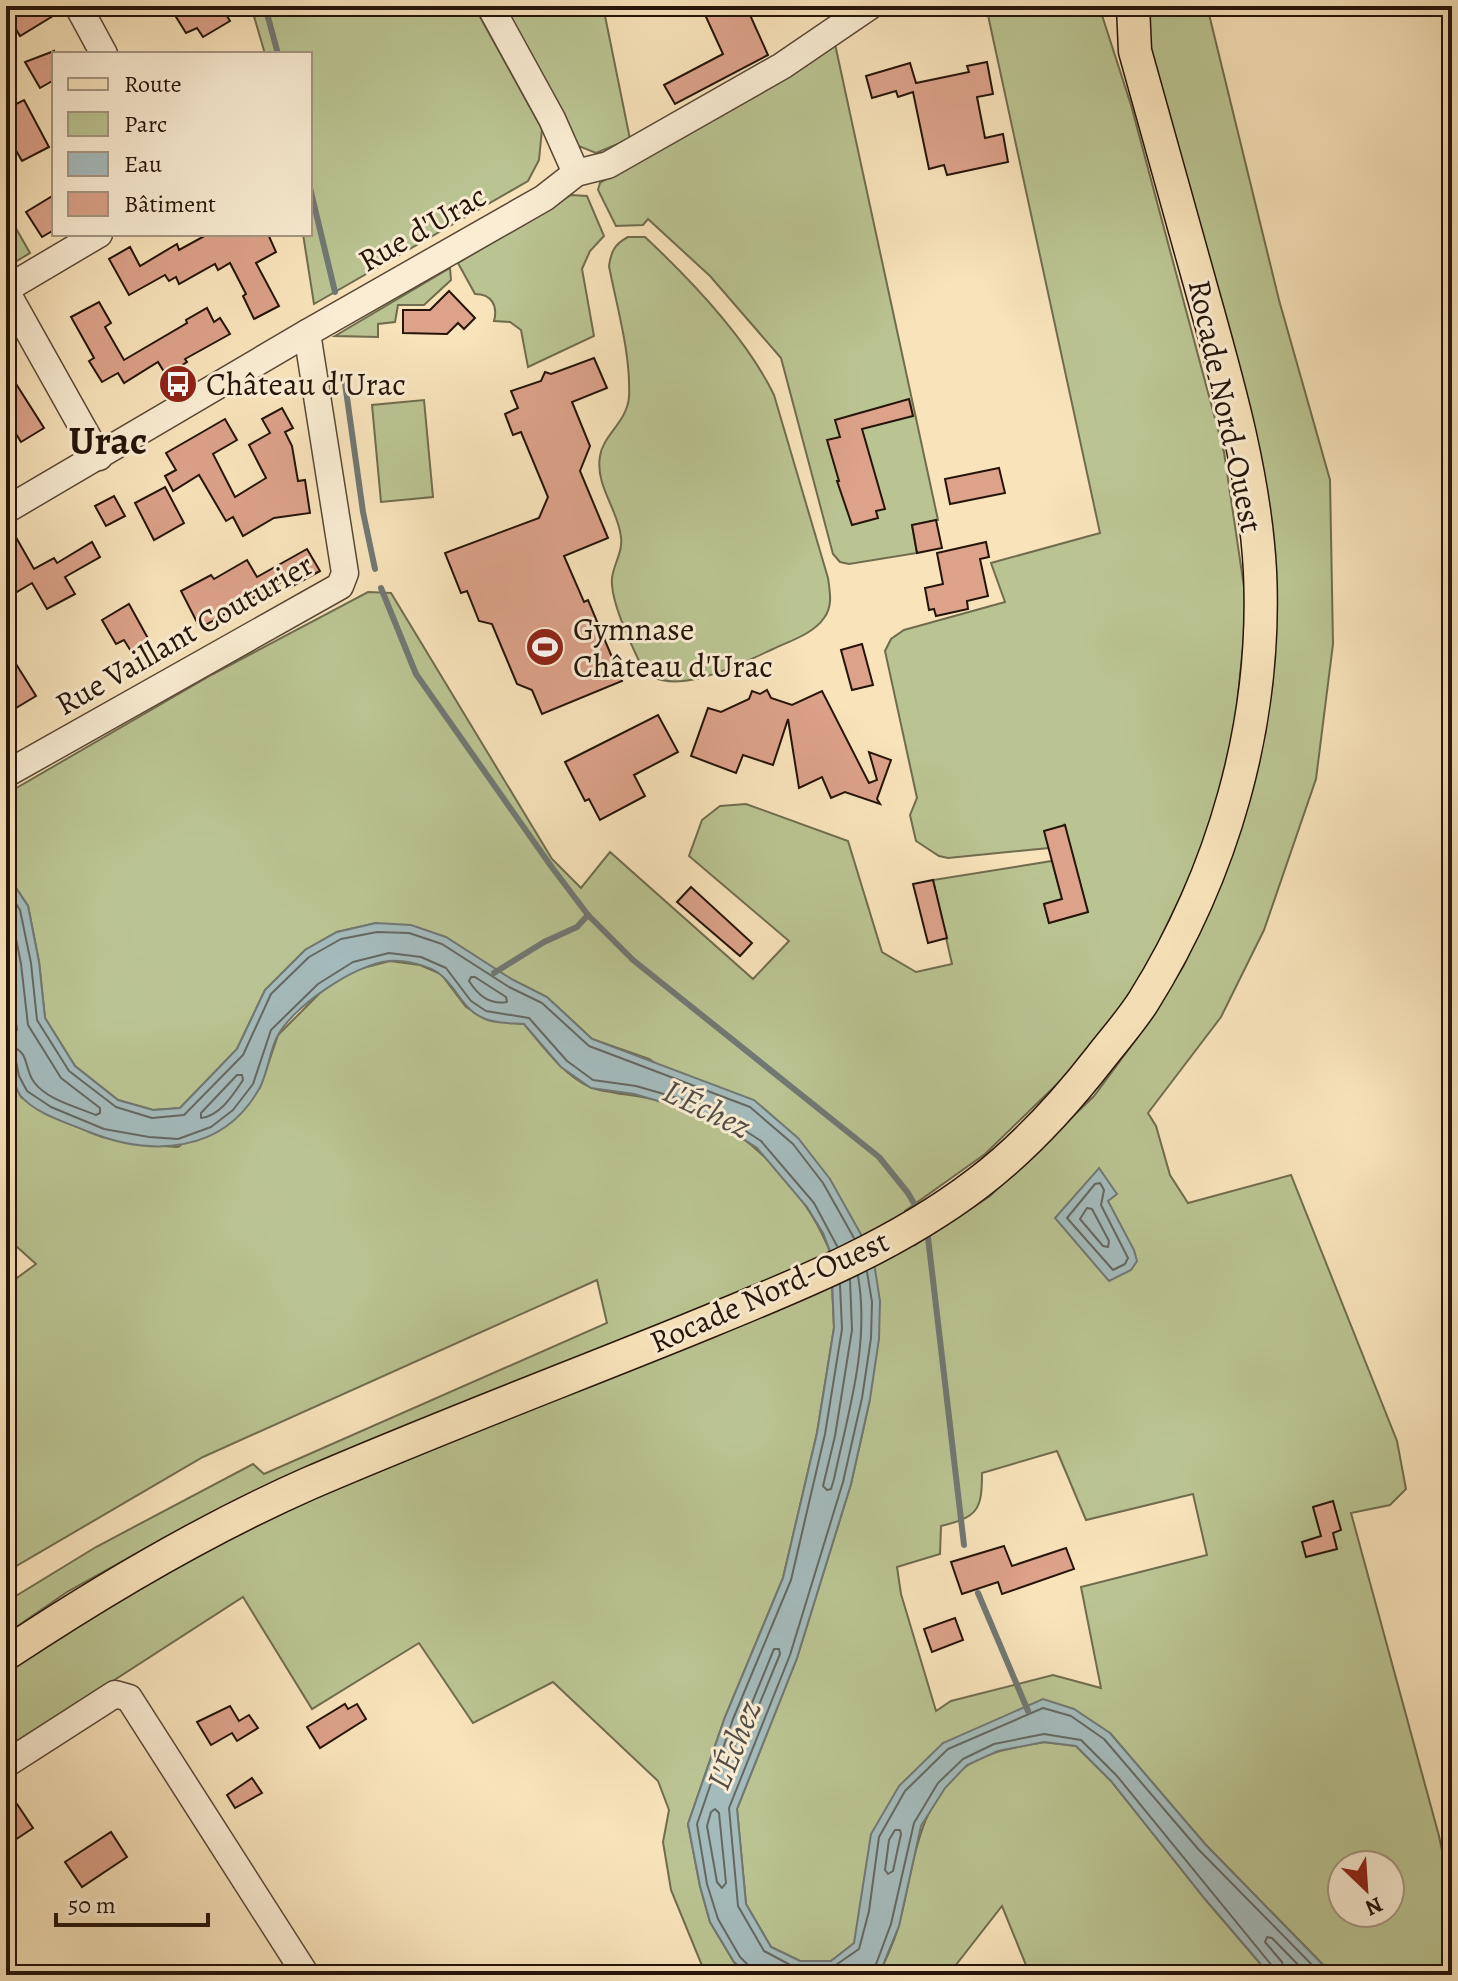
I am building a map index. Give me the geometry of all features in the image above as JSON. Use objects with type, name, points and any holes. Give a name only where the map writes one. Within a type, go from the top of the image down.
[{"type":"main road","name":"Rocade Nord-Ouest","points":[[1110,6],[1135,51]]},
{"type":"main road","name":"Rocade Nord-Ouest","points":[[6,1654],[97,1593],[200,1534],[310,1483],[793,1287],[879,1244],[980,1182],[1068,1097],[1140,1007],[1188,923],[1229,817],[1250,733],[1260,643],[1260,571],[1253,500],[1214,333],[1135,51],[1133,6]]},
{"type":"street","points":[[78,6],[103,52]]},
{"type":"street","points":[[490,6],[552,119],[576,173]]},
{"type":"street","name":"Rue d'Urac","points":[[6,510],[544,198],[576,173],[608,165],[782,66],[870,6]]},
{"type":"street","points":[[96,236],[8,298],[99,457]]},
{"type":"street","name":"Rue Vaillant Couturier","points":[[6,774],[340,586],[345,573],[307,333]]},
{"type":"street","points":[[6,1764],[115,1694],[129,1698],[306,1975]]},
{"type":"green space","points":[[251,6],[474,6],[542,129],[539,160],[528,181],[314,304],[303,236],[312,236],[312,52],[264,52]]},
{"type":"green space","points":[[503,6],[603,6],[630,139],[596,153],[576,145]]},
{"type":"green space","points":[[986,6],[1099,6],[1131,105],[1224,452],[1247,607],[1233,744],[1202,851],[1145,971],[1087,1055],[985,1154],[905,1211],[915,1245],[990,1196],[1094,1096],[1137,1038],[1183,967],[1213,903],[1259,763],[1272,673],[1149,53],[1144,6],[1207,6],[1279,300],[1330,480],[1333,644],[1316,779],[1264,930],[1221,1017],[1148,1113],[1156,1126],[1170,1175],[1188,1203],[1291,1175],[1397,1441],[1406,1489],[1390,1505],[1351,1513],[1439,1836],[1452,1899],[1452,1975],[1333,1975],[1205,1844],[1110,1733],[943,1743],[862,1910],[855,1943],[831,1961],[800,1961],[771,1947],[746,1904],[737,1809],[797,1658],[851,1484],[870,1399],[830,1179],[649,1059],[592,1039],[547,997],[376,923],[337,932],[305,950],[265,990],[237,1049],[180,1108],[153,1110],[118,1100],[75,1066],[45,1018],[39,962],[28,906],[6,873],[6,794],[213,674],[368,592],[391,593],[552,859],[581,888],[610,852],[753,979],[789,941],[689,856],[702,820],[720,806],[746,804],[848,841],[882,952],[916,972],[952,964],[933,880],[1052,861],[1062,899],[1044,904],[1049,923],[1088,912],[1064,825],[1049,848],[948,858],[939,856],[916,841],[910,815],[917,798],[885,651],[891,639],[904,630],[1005,602],[991,563],[1100,533]],"holes":[[[1057,1451],[1086,1520],[1193,1494],[1207,1555],[1081,1587],[1101,1688],[1053,1675],[951,1701],[936,1711],[901,1594],[897,1567],[940,1554],[941,1526],[963,1519],[975,1510],[981,1496],[982,1473]]]},
{"type":"green space","points":[[835,44],[938,520],[912,525],[917,553],[849,564],[840,562],[833,554],[781,358],[710,276],[648,219],[643,225],[616,226],[598,190],[600,183]]},
{"type":"green space","points":[[571,195],[587,196],[604,236],[590,251],[582,269],[594,336],[528,367],[521,330],[510,322],[494,321],[492,302],[486,296],[475,294],[458,263]]},
{"type":"green space","points":[[6,211],[30,253],[7,267],[6,266]]},
{"type":"green space","points":[[628,237],[645,237],[681,272],[717,311],[762,373],[774,395],[828,578],[830,604],[827,613],[808,633],[743,663],[684,681],[666,681],[651,675],[640,663],[612,587],[621,537],[599,467],[602,448],[624,414],[629,397],[626,348],[609,266],[614,248]]},
{"type":"green space","points":[[450,268],[451,280],[424,305],[398,305],[395,322],[378,324],[378,337],[335,336]]},
{"type":"green space","points":[[424,400],[433,497],[381,502],[372,405]]},
{"type":"green space","points":[[390,961],[420,965],[441,974],[466,1007],[489,1020],[524,1024],[562,1068],[590,1087],[689,1109],[728,1128],[782,1174],[810,1213],[831,1254],[166,1537],[67,1592],[6,1634],[6,1602],[96,1547],[253,1464],[264,1474],[607,1323],[597,1280],[203,1457],[6,1572],[6,1286],[36,1264],[6,1237],[6,1033],[12,1078],[21,1097],[47,1114],[102,1137],[178,1147],[260,1088],[278,1035],[322,991],[355,970]]},
{"type":"green space","points":[[832,1285],[834,1328],[817,1433],[783,1578],[725,1717],[688,1824],[710,1922],[734,1962],[748,1975],[705,1973],[671,1890],[663,1842],[669,1810],[658,1781],[553,1682],[473,1723],[419,1643],[312,1709],[243,1597],[6,1750],[6,1669],[172,1567],[313,1499]]},
{"type":"green space","points":[[1044,1742],[1076,1746],[1111,1781],[1270,1975],[1030,1975],[1002,1906],[948,1975],[879,1975],[897,1930],[920,1837],[937,1797],[951,1780],[977,1760]]},
{"type":"water","name":"L'Échez","points":[[6,873],[28,906],[39,962],[45,1018],[75,1066],[118,1100],[153,1110],[180,1108],[237,1049],[265,990],[305,950],[337,932],[376,923],[411,925],[446,937],[513,980],[547,997],[592,1039],[754,1100],[798,1138],[830,1179],[863,1238],[875,1269],[880,1301],[879,1339],[870,1399],[851,1484],[797,1658],[737,1809],[746,1904],[771,1947],[800,1961],[831,1961],[854,1943],[871,1834],[899,1786],[943,1743],[1043,1699],[1074,1709],[1110,1733],[1205,1844],[1333,1975],[1270,1975],[1111,1781],[1076,1746],[1044,1742],[998,1751],[967,1765],[945,1788],[921,1826],[899,1926],[879,1975],[748,1975],[734,1962],[710,1922],[688,1824],[725,1717],[783,1578],[817,1433],[834,1328],[831,1254],[823,1233],[807,1207],[757,1148],[707,1115],[634,1094],[591,1088],[561,1067],[524,1024],[483,1018],[465,1004],[436,971],[402,961],[389,961],[359,970],[326,989],[296,1013],[277,1037],[262,1083],[244,1110],[226,1126],[206,1137],[184,1144],[137,1145],[113,1140],[62,1121],[26,1102],[14,1079],[7,1023]]},
{"type":"water","points":[[1099,1168],[1117,1194],[1108,1201],[1137,1261],[1131,1270],[1109,1281],[1055,1218]]},
{"type":"building","points":[[20,6],[47,6],[53,16],[20,36],[7,14]]},
{"type":"building","points":[[184,6],[221,6],[230,21],[203,37],[197,28],[186,33],[173,12]]},
{"type":"building","points":[[701,6],[746,6],[768,55],[675,104],[664,85],[723,54]]},
{"type":"building","points":[[54,51],[52,81],[40,88],[25,62]]},
{"type":"building","points":[[987,62],[993,94],[977,97],[985,138],[1003,134],[1008,162],[947,175],[944,165],[929,169],[913,92],[898,97],[896,91],[872,98],[866,76],[910,63],[916,83],[969,72],[967,66]]},
{"type":"building","points":[[24,100],[49,147],[22,161],[6,133],[6,109]]},
{"type":"building","points":[[52,196],[52,231],[42,237],[26,212]]},
{"type":"building","points":[[204,236],[269,236],[276,252],[256,263],[279,306],[254,319],[243,296],[246,294],[230,263],[218,270],[215,264],[179,284],[176,277],[169,281],[165,275],[129,295],[109,259],[130,247],[140,266],[177,244],[179,250]]},
{"type":"building","points":[[449,291],[475,318],[464,329],[458,323],[447,334],[403,333],[403,310],[430,310]]},
{"type":"building","points":[[99,302],[111,323],[105,327],[124,360],[207,308],[214,322],[220,318],[230,334],[185,359],[187,362],[166,375],[158,362],[124,383],[118,373],[102,382],[89,361],[94,358],[71,317]]},
{"type":"building","points":[[594,358],[607,388],[572,402],[590,446],[580,471],[608,538],[564,556],[584,602],[588,600],[622,681],[542,714],[532,690],[517,684],[492,624],[479,621],[467,591],[461,593],[445,553],[539,518],[548,497],[521,432],[513,435],[505,414],[518,408],[511,391],[541,381],[545,372],[551,374]]},
{"type":"building","points":[[6,368],[44,428],[21,442],[6,418]]},
{"type":"building","points":[[909,399],[913,416],[862,429],[885,509],[876,511],[878,518],[852,525],[827,440],[840,437],[835,420]]},
{"type":"building","points":[[282,408],[293,428],[285,432],[292,446],[298,481],[305,480],[310,513],[274,518],[243,536],[233,517],[226,521],[199,475],[173,491],[165,476],[176,470],[166,453],[225,419],[237,440],[213,454],[235,497],[266,478],[249,445],[270,433],[262,419]]},
{"type":"building","points":[[999,468],[1005,493],[950,504],[945,479]]},
{"type":"building","points":[[165,487],[184,523],[154,540],[135,503]]},
{"type":"building","points":[[114,496],[125,516],[106,526],[95,506]]},
{"type":"building","points":[[936,520],[942,548],[917,553],[912,525]]},
{"type":"building","points":[[9,525],[34,569],[54,558],[57,563],[92,542],[100,557],[65,577],[75,594],[47,609],[32,583],[15,593],[6,577],[6,526]]},
{"type":"building","points":[[986,542],[989,557],[980,559],[988,596],[967,601],[968,609],[936,616],[934,609],[929,610],[925,588],[943,584],[937,553]]},
{"type":"building","points":[[307,549],[320,571],[289,588],[285,580],[200,628],[181,591],[211,575],[214,579],[247,560],[257,577]]},
{"type":"building","points":[[129,604],[161,662],[144,672],[124,640],[116,644],[102,620]]},
{"type":"building","points":[[862,644],[873,685],[852,690],[841,650]]},
{"type":"building","points":[[16,664],[36,696],[6,714],[6,671]]},
{"type":"building","points":[[767,690],[771,698],[792,705],[822,691],[869,783],[877,780],[869,752],[891,760],[877,799],[880,804],[845,792],[831,798],[822,777],[799,788],[788,719],[773,765],[743,755],[736,773],[691,756],[708,708],[721,712],[749,699],[752,691],[760,694]]},
{"type":"building","points":[[658,715],[678,752],[634,775],[645,796],[600,820],[589,799],[585,801],[565,762]]},
{"type":"building","points":[[1065,825],[1088,912],[1049,923],[1044,904],[1062,899],[1044,831]]},
{"type":"building","points":[[933,880],[947,938],[928,943],[913,884]]},
{"type":"building","points":[[691,887],[752,943],[740,956],[677,902]]},
{"type":"building","points":[[1333,1501],[1341,1530],[1333,1533],[1337,1549],[1306,1557],[1302,1542],[1321,1536],[1313,1507]]},
{"type":"building","points":[[1004,1546],[1012,1566],[1066,1548],[1074,1569],[1002,1594],[998,1582],[962,1594],[951,1562]]},
{"type":"building","points":[[955,1618],[963,1640],[932,1652],[924,1629]]},
{"type":"building","points":[[345,1704],[348,1709],[357,1704],[366,1719],[320,1748],[307,1727]]},
{"type":"building","points":[[230,1706],[239,1721],[249,1715],[258,1728],[237,1741],[232,1733],[211,1745],[197,1722]]},
{"type":"building","points":[[252,1778],[262,1793],[235,1808],[227,1795]]},
{"type":"building","points":[[17,1804],[33,1828],[6,1846],[6,1811]]},
{"type":"building","points":[[111,1832],[127,1857],[82,1887],[65,1862]]},
{"type":"waterway","points":[[265,6],[277,52]]},
{"type":"waterway","points":[[312,196],[335,292]]},
{"type":"waterway","points":[[344,376],[363,512],[375,569]]},
{"type":"waterway","points":[[381,588],[416,674],[588,915],[633,960],[879,1157],[919,1212]]},
{"type":"waterway","points":[[494,973],[544,942],[577,927],[588,915]]},
{"type":"waterway","points":[[927,1229],[964,1545]]},
{"type":"waterway","points":[[978,1593],[1028,1711]]},
{"type":"place","name":"Château d'Urac","points":[[178,384]]},
{"type":"place","name":"Gymnase Château d'Urac","points":[[545,647]]},
{"type":"district","name":"Urac","points":[[108,440]]}]
